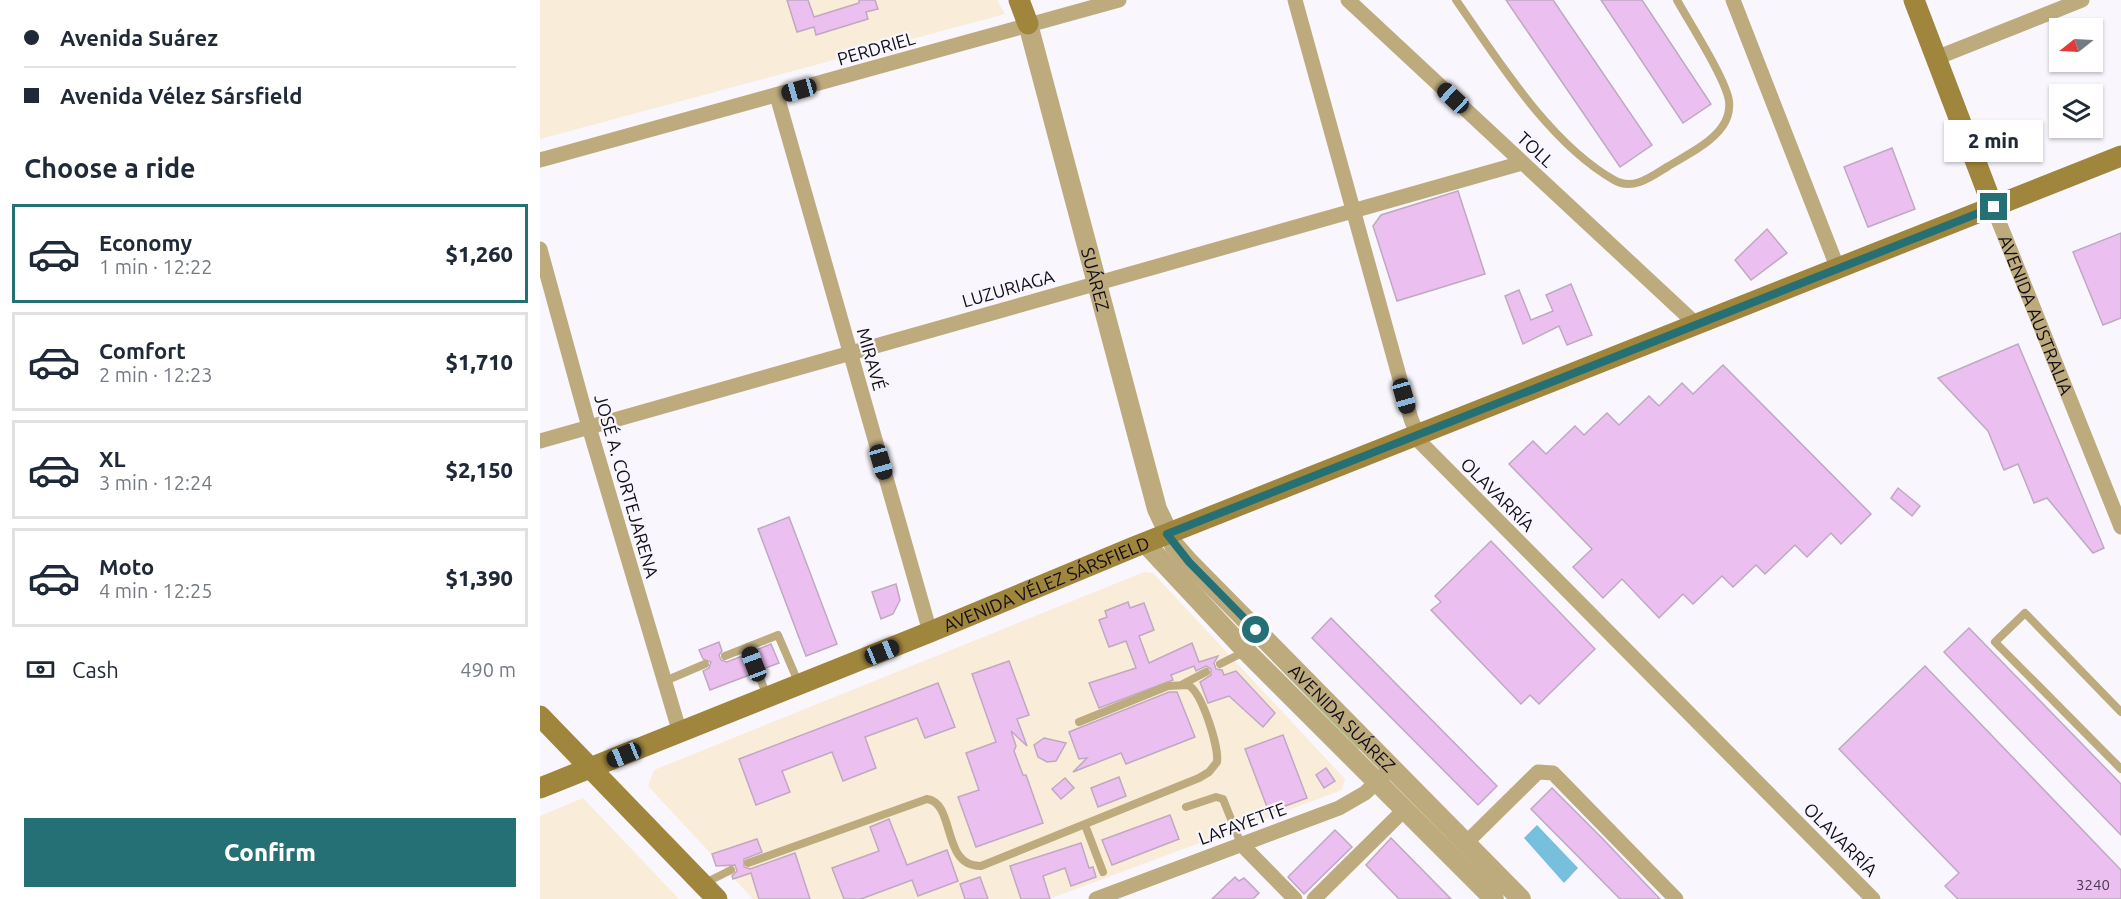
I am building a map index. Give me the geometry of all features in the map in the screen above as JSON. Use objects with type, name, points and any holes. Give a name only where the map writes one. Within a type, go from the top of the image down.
[{"type":"main road","points":[[1018,0],[1028,24]]},
{"type":"main road","name":"AVENIDA AUSTRALIA","points":[[1914,0],[1994,207]]},
{"type":"main road","name":"AVENIDA VÉLEZ SÁRSFIELD","points":[[540,788],[930,633],[1167,534],[2121,156]]},
{"type":"main road","points":[[540,716],[711,892]]},
{"type":"street","name":"PERDRIEL","points":[[540,160],[1119,0]]},
{"type":"street","name":"OLAVARRÍA","points":[[1295,0],[1417,436],[1435,458],[1873,899]]},
{"type":"street","name":"TOLL","points":[[1348,0],[1698,325]]},
{"type":"street","points":[[1733,0],[1838,269]]},
{"type":"street","points":[[1936,58],[2082,0]]},
{"type":"street","name":"SUÁREZ","points":[[1028,24],[1095,283],[1157,509],[1167,534]]},
{"type":"street","name":"MIRAVÉ","points":[[777,96],[930,633]]},
{"type":"street","name":"LUZURIAGA","points":[[540,441],[1522,163]]},
{"type":"street","name":"AVENIDA AUSTRALIA","points":[[1994,207],[2121,527]]},
{"type":"street","name":"JOSÉ A. CORTEJARENA","points":[[540,249],[589,427],[680,733]]},
{"type":"street","name":"AVENIDA SUÁREZ","points":[[1167,534],[1189,562],[1521,899]]},
{"type":"street","name":"AVENIDA SUÁREZ","points":[[1145,543],[1246,651],[1494,899]]},
{"type":"street","name":"LAFAYETTE","points":[[1096,899],[1339,808],[1365,793],[1392,767]]},
{"type":"street","points":[[1466,843],[1538,772],[1553,773],[1676,899]]},
{"type":"street","points":[[1314,899],[1404,809]]},
{"type":"street","points":[[1241,844],[1295,899]]},
{"type":"lane","points":[[1456,0],[1515,86],[1548,123],[1591,163],[1614,180],[1630,185],[1645,181],[1715,134],[1726,121],[1729,102],[1724,86],[1677,0]]},
{"type":"lane","points":[[2121,712],[2025,614],[1995,642],[2121,769]]},
{"type":"lane","points":[[724,656],[778,635],[800,685]]},
{"type":"lane","points":[[748,647],[768,698]]},
{"type":"lane","points":[[1220,664],[1246,651]]},
{"type":"lane","points":[[665,681],[705,664]]},
{"type":"lane","points":[[1079,722],[1168,686],[1183,684],[1206,672]]},
{"type":"lane","points":[[748,863],[922,799],[936,802],[959,856],[975,866],[987,864],[1085,825],[1199,778],[1214,767],[1218,756],[1215,739],[1195,690],[1183,684]]},
{"type":"lane","points":[[1186,807],[1216,797],[1223,800],[1241,844]]},
{"type":"lane","points":[[1085,825],[1103,872]]},
{"type":"lane","points":[[711,892],[730,870]]},
{"type":"shaded area","points":[[540,0],[997,0],[1005,14],[540,139]]},
{"type":"shaded area","points":[[1144,572],[1153,573],[1345,779],[1342,790],[1049,899],[753,899],[648,786],[654,770]]},
{"type":"shaded area","points":[[583,798],[679,899],[540,899],[540,816]]},
{"type":"green space","points":[[1170,555],[1360,749],[1357,749]]},
{"type":"water","points":[[1537,825],[1578,868],[1564,883],[1524,838]]},
{"type":"building","points":[[787,0],[808,0],[814,17],[859,3],[859,0],[875,0],[878,9],[866,12],[868,19],[816,35],[814,27],[797,32]]},
{"type":"building","points":[[1506,0],[1553,0],[1652,145],[1620,167]]},
{"type":"building","points":[[1601,0],[1642,0],[1711,104],[1683,123]]},
{"type":"building","points":[[1892,148],[1915,209],[1868,227],[1844,167]]},
{"type":"building","points":[[1458,191],[1485,274],[1397,301],[1373,226],[1381,215]]},
{"type":"building","points":[[1767,229],[1787,253],[1751,280],[1735,260]]},
{"type":"building","points":[[2121,233],[2121,318],[2103,325],[2073,252]]},
{"type":"building","points":[[1571,284],[1592,335],[1567,345],[1559,326],[1523,344],[1505,296],[1519,290],[1531,320],[1553,311],[1546,295]]},
{"type":"building","points":[[2018,344],[2104,548],[2093,553],[2047,498],[2034,503],[2018,464],[2004,470],[1988,431],[1938,378]]},
{"type":"building","points":[[1723,365],[1871,514],[1841,544],[1831,533],[1807,557],[1795,545],[1765,574],[1756,565],[1733,587],[1722,576],[1693,604],[1683,594],[1659,618],[1622,579],[1603,598],[1573,567],[1592,549],[1509,464],[1533,441],[1546,454],[1575,426],[1584,435],[1607,413],[1619,425],[1649,396],[1659,406],[1682,383],[1693,394]]},
{"type":"building","points":[[1898,488],[1920,506],[1912,516],[1891,498]]},
{"type":"building","points":[[789,517],[837,644],[806,656],[758,529]]},
{"type":"building","points":[[1491,541],[1595,649],[1539,704],[1530,695],[1521,704],[1431,610],[1441,602],[1435,596]]},
{"type":"building","points":[[896,584],[900,600],[893,614],[881,619],[872,592]]},
{"type":"building","points":[[1128,602],[1130,608],[1144,603],[1154,630],[1139,636],[1149,663],[1192,643],[1199,662],[1218,656],[1214,663],[1216,669],[1222,670],[1224,675],[1236,671],[1275,713],[1263,727],[1229,696],[1208,703],[1200,682],[1211,675],[1211,669],[1206,666],[1196,671],[1194,666],[1171,675],[1173,680],[1099,708],[1089,683],[1136,668],[1126,641],[1109,647],[1099,620],[1107,617],[1105,611]]},
{"type":"building","points":[[1331,618],[1497,786],[1478,805],[1312,638]]},
{"type":"building","points":[[1969,628],[2121,784],[2121,835],[1944,652]]},
{"type":"building","points":[[719,642],[722,651],[719,655],[721,660],[727,662],[745,655],[752,674],[710,690],[703,671],[709,668],[711,662],[703,659],[699,650]]},
{"type":"building","points":[[771,644],[779,663],[763,669],[756,650]]},
{"type":"building","points":[[1009,661],[1029,715],[1017,719],[1027,746],[1011,731],[1016,746],[1014,751],[1023,775],[1026,775],[1043,823],[976,847],[958,797],[979,790],[966,753],[996,742],[972,674]]},
{"type":"building","points":[[1925,666],[2121,870],[2121,899],[1958,899],[1945,886],[1959,873],[1839,749]]},
{"type":"building","points":[[938,683],[955,727],[925,738],[917,718],[865,737],[876,768],[843,781],[832,752],[782,771],[790,792],[756,805],[739,759]]},
{"type":"building","points":[[1169,692],[1177,692],[1195,737],[1126,764],[1121,753],[1073,772],[1087,758],[1079,759],[1069,732]]},
{"type":"building","points":[[1283,735],[1307,798],[1269,812],[1245,749]]},
{"type":"building","points":[[1044,738],[1066,743],[1056,761],[1047,762],[1038,757],[1034,745]]},
{"type":"building","points":[[1326,768],[1335,781],[1324,788],[1316,775]]},
{"type":"building","points":[[1119,777],[1126,796],[1098,807],[1091,788]]},
{"type":"building","points":[[1065,778],[1074,788],[1061,799],[1052,789]]},
{"type":"building","points":[[1552,788],[1660,899],[1620,899],[1531,809]]},
{"type":"building","points":[[1170,815],[1179,839],[1112,865],[1102,840]]},
{"type":"building","points":[[889,819],[907,865],[947,850],[958,881],[918,896],[912,880],[861,899],[844,899],[832,868],[879,851],[870,827]]},
{"type":"building","points":[[1335,830],[1352,847],[1304,894],[1288,877]]},
{"type":"building","points":[[1391,838],[1451,899],[1399,899],[1366,865]]},
{"type":"building","points":[[757,839],[762,852],[744,859],[744,867],[750,869],[795,853],[810,899],[759,899],[751,873],[733,879],[732,876],[737,871],[735,865],[716,866],[712,854]]},
{"type":"building","points":[[1081,843],[1089,868],[1093,867],[1096,877],[1071,886],[1065,868],[1043,876],[1050,899],[1021,899],[1010,866]]},
{"type":"building","points":[[980,877],[988,899],[965,899],[960,884]]},
{"type":"building","points":[[1235,877],[1239,881],[1244,878],[1259,893],[1253,899],[1212,899]]},
{"type":"route","points":[[1256,630],[1189,562],[1167,534],[1994,207]]}]
